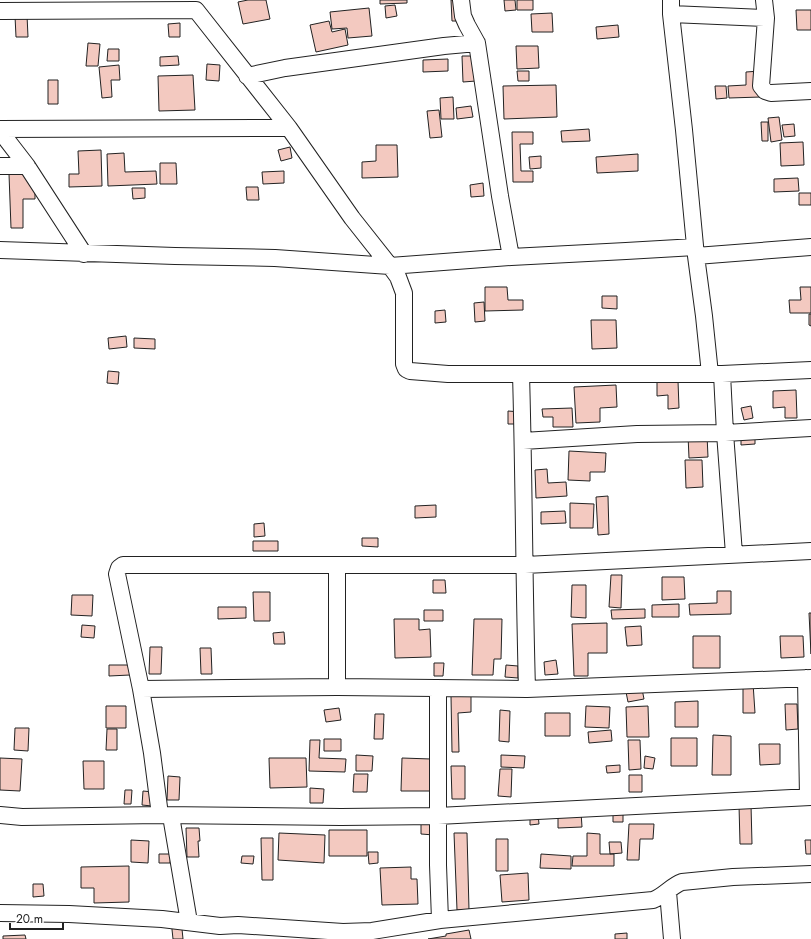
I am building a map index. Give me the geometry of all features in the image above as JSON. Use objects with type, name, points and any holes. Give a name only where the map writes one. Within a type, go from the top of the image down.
[{"type":"street","points":[[461,0],[463,16],[477,43],[500,196],[511,257]]},
{"type":"street","points":[[764,0],[766,18],[761,86],[765,91],[771,93],[811,92]]},
{"type":"street","points":[[0,11],[193,5],[288,128],[352,218],[398,277],[404,293],[404,364],[406,369],[410,371],[448,374],[716,374],[811,370]]},
{"type":"street","points":[[734,554],[725,432],[716,374],[704,316],[671,7],[766,18]]},
{"type":"street","points":[[247,76],[284,68],[444,46],[477,43]]},
{"type":"street","points":[[0,130],[288,128]]},
{"type":"street","points":[[0,130],[27,166],[84,254]]},
{"type":"street","points":[[0,166],[27,166]]},
{"type":"street","points":[[0,250],[84,254],[275,258],[390,266],[511,257],[626,251],[696,251],[811,247]]},
{"type":"street","points":[[521,374],[527,689]]},
{"type":"street","points":[[523,441],[637,434],[811,428]]},
{"type":"street","points":[[189,922],[152,753],[141,689],[117,574],[119,568],[123,565],[525,565],[811,551]]},
{"type":"street","points":[[337,565],[337,688]]},
{"type":"street","points":[[0,815],[341,817],[438,816],[810,797],[808,678],[527,689],[141,689]]},
{"type":"street","points":[[438,689],[438,865],[440,920]]},
{"type":"street","points":[[0,913],[69,914],[162,919],[220,926],[238,925],[343,932],[372,931],[440,920],[653,900],[661,897],[676,884],[682,882],[733,877],[811,874]]},
{"type":"street","points":[[668,892],[672,939]]},
{"type":"building","points":[[248,0],[266,0],[270,19],[243,24],[238,2]]},
{"type":"building","points":[[380,0],[407,0],[407,3],[380,4]]},
{"type":"building","points":[[451,0],[463,0],[463,21],[452,21]]},
{"type":"building","points":[[504,0],[515,0],[516,10],[505,11]]},
{"type":"building","points":[[517,0],[533,0],[533,10],[517,10]]},
{"type":"building","points":[[395,5],[397,16],[386,18],[385,6]]},
{"type":"building","points":[[369,8],[372,36],[348,38],[347,28],[332,29],[330,12]]},
{"type":"building","points":[[796,10],[811,10],[811,30],[797,30]]},
{"type":"building","points":[[552,13],[553,32],[532,32],[531,14]]},
{"type":"building","points":[[27,15],[28,37],[16,37],[15,16]]},
{"type":"building","points":[[329,21],[332,32],[345,29],[348,45],[316,52],[310,25]]},
{"type":"building","points":[[180,23],[180,37],[169,37],[168,24]]},
{"type":"building","points":[[618,25],[619,37],[597,39],[596,27]]},
{"type":"building","points":[[88,43],[100,44],[98,66],[86,66]]},
{"type":"building","points":[[516,46],[538,46],[539,68],[517,69]]},
{"type":"building","points":[[108,49],[119,49],[119,61],[107,61]]},
{"type":"building","points":[[178,56],[179,65],[160,66],[160,57]]},
{"type":"building","points":[[462,56],[475,56],[476,81],[463,82]]},
{"type":"building","points":[[448,59],[448,71],[423,72],[423,60]]},
{"type":"building","points":[[207,64],[220,65],[219,81],[206,80]]},
{"type":"building","points":[[119,65],[120,80],[111,80],[112,97],[102,98],[99,67]]},
{"type":"building","points":[[517,71],[529,71],[529,81],[518,81]]},
{"type":"building","points":[[760,71],[761,97],[729,98],[728,86],[746,85],[746,72]]},
{"type":"building","points":[[193,75],[195,110],[159,111],[158,76]]},
{"type":"building","points":[[48,80],[58,80],[58,104],[48,104]]},
{"type":"building","points":[[556,85],[557,117],[504,119],[503,86]]},
{"type":"building","points":[[715,86],[726,86],[727,98],[716,99]]},
{"type":"building","points":[[453,97],[454,119],[441,119],[440,98]]},
{"type":"building","points":[[471,106],[473,117],[457,119],[456,108]]},
{"type":"building","points":[[439,110],[442,137],[430,138],[427,111]]},
{"type":"building","points":[[779,117],[782,140],[771,142],[768,118]]},
{"type":"building","points":[[761,122],[768,122],[768,141],[762,141]]},
{"type":"building","points":[[794,124],[795,136],[784,137],[782,125]]},
{"type":"building","points":[[589,129],[590,141],[562,142],[561,131]]},
{"type":"building","points":[[512,132],[533,132],[533,144],[520,144],[521,171],[533,171],[533,182],[513,182]]},
{"type":"building","points":[[803,142],[804,165],[781,166],[780,143]]},
{"type":"building","points":[[376,145],[397,145],[398,177],[362,178],[362,162],[376,161]]},
{"type":"building","points":[[290,147],[292,158],[281,161],[278,150]]},
{"type":"building","points":[[101,150],[102,186],[69,187],[69,174],[79,174],[78,151]]},
{"type":"building","points":[[124,153],[125,172],[156,171],[157,184],[108,186],[107,154]]},
{"type":"building","points":[[638,154],[638,171],[597,173],[596,157]]},
{"type":"building","points":[[541,156],[541,168],[530,169],[529,157]]},
{"type":"building","points":[[160,163],[176,163],[177,184],[160,184]]},
{"type":"building","points":[[284,171],[284,183],[263,184],[262,172]]},
{"type":"building","points":[[35,173],[35,199],[23,199],[23,228],[11,228],[9,174]]},
{"type":"building","points":[[798,178],[799,191],[774,192],[774,179]]},
{"type":"building","points":[[483,183],[484,196],[471,197],[470,185]]},
{"type":"building","points":[[246,187],[258,187],[259,200],[247,200]]},
{"type":"building","points":[[132,188],[145,188],[145,198],[133,199]]},
{"type":"building","points":[[799,193],[811,193],[811,205],[799,205]]},
{"type":"building","points":[[485,287],[507,287],[508,300],[523,300],[523,310],[485,311]]},
{"type":"building","points":[[800,287],[811,287],[811,313],[790,313],[789,300],[801,300]]},
{"type":"building","points":[[602,296],[617,296],[617,309],[602,308]]},
{"type":"building","points":[[484,302],[485,321],[475,322],[474,303]]},
{"type":"building","points":[[445,310],[446,322],[435,323],[435,311]]},
{"type":"building","points":[[809,314],[811,314],[811,326],[809,325]]},
{"type":"building","points":[[591,320],[616,320],[617,348],[592,349]]},
{"type":"building","points":[[126,336],[127,347],[109,349],[108,338]]},
{"type":"building","points":[[134,338],[155,339],[155,349],[134,348]]},
{"type":"building","points":[[108,371],[119,372],[118,384],[107,383]]},
{"type":"building","points":[[678,381],[679,408],[668,409],[668,395],[657,396],[657,382]]},
{"type":"building","points":[[616,385],[617,407],[600,408],[600,422],[576,423],[574,387]]},
{"type":"building","points":[[796,390],[797,418],[785,418],[785,407],[773,408],[773,391]]},
{"type":"building","points":[[751,406],[753,418],[744,420],[741,408]]},
{"type":"building","points":[[572,408],[573,427],[553,427],[553,417],[543,417],[542,409]]},
{"type":"building","points":[[508,411],[521,412],[520,424],[508,424]]},
{"type":"building","points":[[741,433],[755,433],[755,444],[741,445]]},
{"type":"building","points":[[688,435],[707,435],[708,457],[689,458]]},
{"type":"building","points":[[569,451],[606,453],[605,472],[590,472],[590,481],[568,480]]},
{"type":"building","points":[[685,460],[702,460],[703,487],[686,488]]},
{"type":"building","points":[[547,469],[548,483],[566,482],[567,496],[536,498],[535,470]]},
{"type":"building","points":[[608,496],[609,534],[598,535],[596,497]]},
{"type":"building","points":[[570,503],[594,504],[593,528],[570,528]]},
{"type":"building","points":[[436,505],[436,517],[415,518],[415,506]]},
{"type":"building","points":[[565,511],[566,523],[541,524],[541,512]]},
{"type":"building","points":[[264,523],[265,536],[254,537],[254,524]]},
{"type":"building","points":[[362,538],[378,538],[378,547],[362,546]]},
{"type":"building","points":[[253,541],[278,541],[278,551],[253,551]]},
{"type":"building","points":[[611,575],[622,575],[621,608],[609,607]]},
{"type":"building","points":[[662,577],[684,577],[685,599],[662,600]]},
{"type":"building","points":[[433,580],[445,580],[446,593],[433,593]]},
{"type":"building","points":[[572,585],[586,585],[586,618],[571,617]]},
{"type":"building","points":[[717,591],[731,591],[731,614],[690,615],[689,604],[717,603]]},
{"type":"building","points":[[253,592],[270,592],[270,621],[254,621]]},
{"type":"building","points":[[72,595],[93,595],[92,616],[71,615]]},
{"type":"building","points":[[679,604],[679,617],[652,617],[652,605]]},
{"type":"building","points":[[218,607],[246,607],[246,618],[218,619]]},
{"type":"building","points":[[645,609],[645,618],[612,619],[611,610]]},
{"type":"building","points":[[424,610],[443,610],[443,621],[424,621]]},
{"type":"building","points":[[809,613],[811,613],[811,654]]},
{"type":"building","points":[[394,619],[419,619],[419,630],[430,629],[431,657],[395,658]]},
{"type":"building","points":[[474,619],[502,619],[501,659],[494,659],[493,675],[472,675]]},
{"type":"building","points":[[607,623],[607,653],[588,653],[588,676],[574,676],[572,624]]},
{"type":"building","points":[[82,625],[95,626],[94,638],[81,637]]},
{"type":"building","points":[[641,626],[642,645],[627,646],[625,627]]},
{"type":"building","points":[[284,632],[285,644],[274,644],[273,633]]},
{"type":"building","points":[[693,636],[720,636],[720,668],[693,668]]},
{"type":"building","points":[[780,636],[803,636],[804,657],[781,658]]},
{"type":"building","points":[[150,647],[162,647],[161,674],[149,674]]},
{"type":"building","points":[[200,648],[211,648],[212,674],[201,674]]},
{"type":"building","points":[[556,660],[558,674],[545,675],[544,662]]},
{"type":"building","points":[[434,663],[444,663],[443,676],[434,676]]},
{"type":"building","points":[[109,665],[130,665],[130,675],[109,676]]},
{"type":"building","points":[[506,665],[518,666],[518,678],[505,677]]},
{"type":"building","points":[[753,683],[755,713],[743,713],[743,684]]},
{"type":"building","points":[[642,689],[644,699],[628,702],[626,692]]},
{"type":"building","points":[[451,696],[471,696],[471,712],[458,713],[459,752],[452,752]]},
{"type":"building","points":[[698,701],[698,727],[675,727],[675,702]]},
{"type":"building","points":[[785,704],[797,704],[798,729],[786,730]]},
{"type":"building","points":[[106,706],[126,706],[126,728],[106,728]]},
{"type":"building","points":[[586,706],[610,707],[609,728],[585,727]]},
{"type":"building","points":[[648,706],[649,737],[627,737],[626,707]]},
{"type":"building","points":[[339,708],[341,720],[326,722],[324,710]]},
{"type":"building","points":[[500,710],[510,711],[509,742],[499,741]]},
{"type":"building","points":[[545,713],[570,713],[570,736],[545,736]]},
{"type":"building","points":[[375,714],[384,714],[383,739],[374,739]]},
{"type":"building","points":[[15,728],[29,728],[28,751],[14,750]]},
{"type":"building","points":[[107,729],[117,729],[117,750],[106,750]]},
{"type":"building","points":[[611,730],[612,741],[589,743],[588,732]]},
{"type":"building","points":[[713,735],[731,736],[731,775],[712,775]]},
{"type":"building","points":[[671,738],[697,738],[697,766],[671,766]]},
{"type":"building","points":[[324,739],[341,739],[341,751],[324,751]]},
{"type":"building","points":[[310,740],[320,740],[319,758],[346,759],[345,772],[309,771]]},
{"type":"building","points":[[628,740],[640,740],[641,769],[629,770]]},
{"type":"building","points":[[759,744],[780,744],[780,764],[760,765]]},
{"type":"building","points":[[356,755],[373,756],[372,771],[356,771]]},
{"type":"building","points":[[501,755],[525,756],[524,768],[501,767]]},
{"type":"building","points":[[645,756],[655,758],[653,769],[644,768]]},
{"type":"building","points":[[0,758],[22,759],[20,791],[0,790]]},
{"type":"building","points":[[269,758],[306,758],[307,787],[270,788]]},
{"type":"building","points":[[402,758],[431,759],[430,791],[401,791]]},
{"type":"building","points":[[83,761],[104,761],[104,789],[84,789]]},
{"type":"building","points":[[620,765],[620,772],[607,773],[606,766]]},
{"type":"building","points":[[451,766],[465,766],[465,799],[452,799]]},
{"type":"building","points":[[500,769],[512,769],[511,797],[498,796]]},
{"type":"building","points":[[354,774],[368,774],[367,792],[353,792]]},
{"type":"building","points":[[629,775],[642,775],[642,792],[629,792]]},
{"type":"building","points":[[168,776],[180,777],[179,800],[167,800]]},
{"type":"building","points":[[310,788],[324,789],[323,803],[310,803]]},
{"type":"building","points":[[125,790],[132,790],[131,804],[124,804]]},
{"type":"building","points":[[143,791],[153,792],[152,806],[142,805]]},
{"type":"building","points":[[739,805],[751,805],[752,844],[740,844]]},
{"type":"building","points":[[613,810],[623,810],[623,822],[613,822]]},
{"type":"building","points":[[581,812],[582,827],[558,828],[558,813]]},
{"type":"building","points":[[530,814],[538,814],[539,824],[530,825]]},
{"type":"building","points":[[421,821],[434,822],[434,835],[421,834]]},
{"type":"building","points":[[629,824],[654,824],[653,839],[640,839],[639,860],[627,860]]},
{"type":"building","points":[[186,828],[199,828],[199,857],[187,857]]},
{"type":"building","points":[[329,830],[367,830],[367,856],[329,856]]},
{"type":"building","points":[[279,833],[325,835],[324,863],[278,860]]},
{"type":"building","points":[[454,833],[467,833],[469,910],[457,910]]},
{"type":"building","points":[[587,833],[600,834],[600,854],[614,854],[614,866],[572,866],[573,856],[587,856]]},
{"type":"building","points":[[261,838],[273,838],[273,880],[262,880]]},
{"type":"building","points":[[496,839],[508,839],[508,871],[496,871]]},
{"type":"building","points":[[131,840],[149,841],[148,863],[131,862]]},
{"type":"building","points":[[805,840],[811,840],[811,854],[806,854]]},
{"type":"building","points":[[609,842],[621,842],[622,853],[610,854]]},
{"type":"building","points":[[368,852],[378,852],[378,863],[369,864]]},
{"type":"building","points":[[159,854],[171,854],[170,863],[159,863]]},
{"type":"building","points":[[541,854],[571,856],[571,869],[540,868]]},
{"type":"building","points":[[242,856],[254,856],[253,864],[241,863]]},
{"type":"building","points":[[129,866],[129,902],[94,903],[94,888],[81,888],[81,867]]},
{"type":"building","points":[[411,867],[411,879],[417,879],[418,904],[382,905],[380,868]]},
{"type":"building","points":[[528,873],[529,900],[502,902],[500,875]]},
{"type":"building","points":[[33,884],[43,884],[44,896],[33,897]]},
{"type":"building","points":[[181,919],[183,939],[173,939],[171,920]]},
{"type":"building","points":[[469,930],[471,939],[428,939],[446,936],[446,934]]},
{"type":"building","points":[[627,933],[627,939],[615,939],[615,934]]},
{"type":"building","points":[[25,935],[26,939],[3,939],[3,936]]}]
